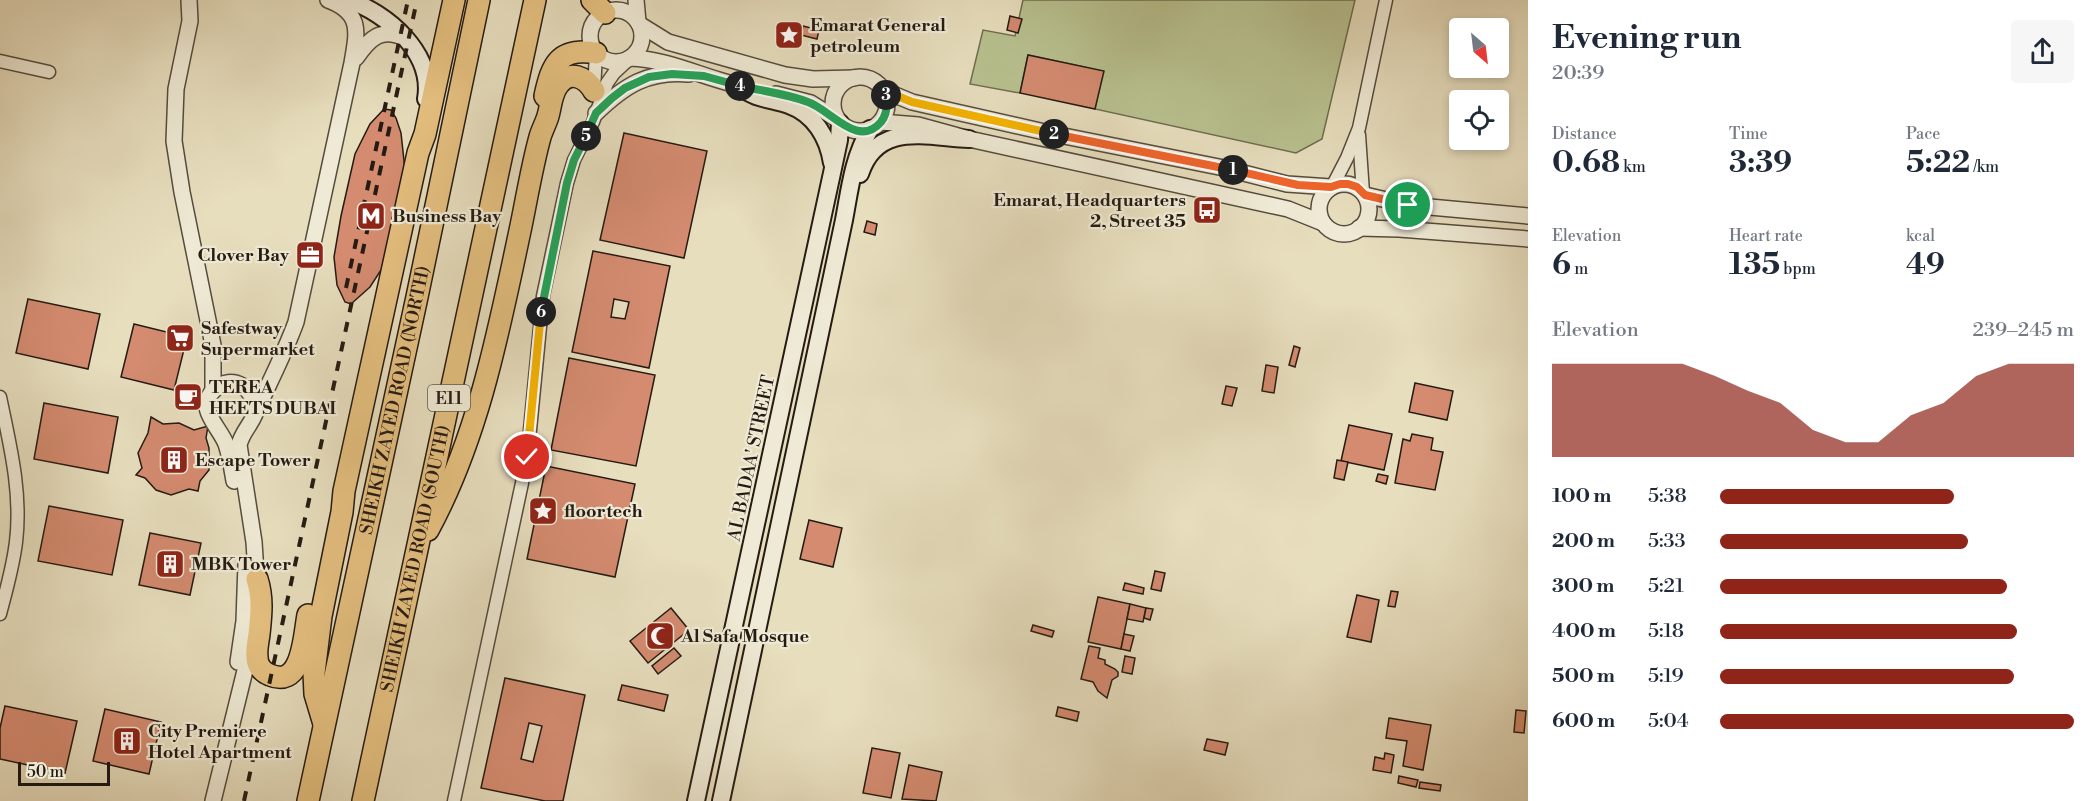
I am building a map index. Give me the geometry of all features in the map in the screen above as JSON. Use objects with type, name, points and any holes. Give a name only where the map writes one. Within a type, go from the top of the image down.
[{"type":"highway","points":[[324,725],[315,694],[314,673],[321,616],[342,512],[344,491],[454,0]]},
{"type":"highway","name":"SHEIKH ZAYED ROAD (NORTH)","points":[[308,801],[479,0]]},
{"type":"highway","name":"SHEIKH ZAYED ROAD (SOUTH)","points":[[363,801],[535,0]]},
{"type":"highway","points":[[540,135],[542,110],[553,67],[559,60],[575,51],[596,53]]},
{"type":"highway","points":[[417,548],[449,489],[472,427],[504,308],[540,135],[554,93],[562,80],[571,77],[582,78],[594,91]]},
{"type":"highway","points":[[257,579],[262,608],[257,658],[262,670],[267,674],[285,676],[299,664],[315,575],[335,511],[344,491]]},
{"type":"main road","points":[[348,0],[389,23],[406,39],[419,58],[426,75],[426,94],[418,153]]},
{"type":"main road","points":[[735,85],[758,96],[788,105],[808,116],[827,142],[832,173]]},
{"type":"main road","name":"AL BADAA' STREET","points":[[696,801],[839,140],[839,122]]},
{"type":"main road","points":[[721,801],[855,160],[876,126]]},
{"type":"main road","points":[[844,220],[865,162],[873,150],[882,143],[892,137],[904,135],[969,139]]},
{"type":"main road","points":[[748,567],[752,587],[743,633],[746,640],[755,645]]},
{"type":"street","points":[[189,0],[190,21]]},
{"type":"street","points":[[199,0],[190,21],[176,89],[174,141],[180,184],[213,345],[213,390],[207,405],[210,420],[230,431],[246,427]]},
{"type":"street","points":[[213,801],[252,642],[257,600],[254,542],[240,439],[253,417],[296,322],[357,36],[354,20],[344,7],[328,0]]},
{"type":"street","points":[[454,801],[522,483],[530,430],[543,296],[567,183],[574,160],[610,78],[640,46],[642,39],[636,0]]},
{"type":"street","points":[[1323,223],[1319,207],[1325,192],[1331,187],[1347,158],[1359,128],[1386,0]]},
{"type":"street","points":[[584,139],[594,91],[596,53],[590,39],[591,31],[593,23],[607,6],[627,12],[668,42],[785,75],[813,79],[861,77],[874,81],[886,96],[887,110],[876,126]]},
{"type":"street","points":[[352,63],[366,43],[378,35],[393,34],[406,39]]},
{"type":"street","points":[[596,53],[612,62],[630,59],[666,62],[735,85],[811,103],[856,131],[876,126],[918,125],[969,139],[1288,209],[1341,233],[1352,232],[1359,228],[1368,213],[1369,206],[1364,194],[1359,160],[1359,128]]},
{"type":"street","points":[[0,61],[48,72]]},
{"type":"street","points":[[596,113],[625,88],[649,77],[672,74],[704,76]]},
{"type":"street","points":[[839,122],[833,106],[836,92],[854,78]]},
{"type":"street","points":[[883,90],[912,102],[1048,133],[1224,168],[1287,184],[1331,187],[1348,184],[1364,194],[1408,205],[1528,216]]},
{"type":"street","points":[[1359,228],[1528,239]]},
{"type":"street","points":[[213,345],[222,364],[254,397],[255,411]]},
{"type":"street","points":[[213,390],[226,383],[239,384],[262,378],[277,366]]},
{"type":"street","points":[[0,397],[15,474],[18,513],[14,557],[0,614]]},
{"type":"street","points":[[216,425],[226,446],[239,504],[245,542],[247,582],[242,640],[221,745],[217,784]]},
{"type":"green space","points":[[1023,0],[1355,0],[1322,139],[1296,153],[1095,109],[1103,71],[1028,55],[1020,93],[970,84],[983,30],[1015,36]]},
{"type":"building","points":[[1010,16],[1022,19],[1018,33],[1007,30]]},
{"type":"building","points":[[803,26],[819,30],[817,39],[801,35]]},
{"type":"building","points":[[1028,55],[1104,71],[1095,109],[1020,93]]},
{"type":"building","points":[[384,109],[391,110],[396,118],[401,133],[405,170],[383,267],[370,287],[351,304],[345,302],[337,285],[334,257],[355,154],[370,124]]},
{"type":"building","points":[[624,133],[707,151],[684,258],[600,240]]},
{"type":"building","points":[[867,221],[877,224],[875,235],[864,232]]},
{"type":"building","points":[[593,251],[670,266],[649,368],[572,352]],"holes":[[[614,299],[629,302],[625,319],[611,317]]]},
{"type":"building","points":[[28,299],[100,314],[88,369],[16,353]]},
{"type":"building","points":[[134,324],[187,337],[174,390],[121,377]]},
{"type":"building","points":[[1294,346],[1300,348],[1295,367],[1289,365]]},
{"type":"building","points":[[569,358],[655,375],[636,466],[551,450]]},
{"type":"building","points":[[1266,365],[1278,367],[1274,393],[1262,391]]},
{"type":"building","points":[[1415,383],[1453,391],[1447,420],[1409,412]]},
{"type":"building","points":[[1226,386],[1237,388],[1232,406],[1222,404]]},
{"type":"building","points":[[44,403],[118,417],[108,473],[34,459]]},
{"type":"building","name":"Escape Tower","points":[[151,417],[163,424],[179,423],[194,430],[208,426],[206,438],[209,448],[209,470],[200,481],[198,491],[189,489],[171,495],[156,490],[145,478],[136,475],[142,468],[138,453],[148,433]]},
{"type":"building","points":[[1349,425],[1392,434],[1384,470],[1341,461]]},
{"type":"building","points":[[1412,434],[1433,438],[1431,450],[1443,452],[1435,490],[1395,483],[1403,439],[1410,441]]},
{"type":"building","points":[[1337,460],[1348,462],[1344,480],[1334,478]]},
{"type":"building","points":[[546,466],[635,484],[615,577],[527,559]]},
{"type":"building","points":[[1378,474],[1388,476],[1386,484],[1376,481]]},
{"type":"building","points":[[49,506],[123,520],[112,575],[38,561]]},
{"type":"building","points":[[809,520],[842,528],[833,567],[800,559]]},
{"type":"building","name":"MBK Tower","points":[[150,533],[201,543],[190,595],[139,585]]},
{"type":"building","points":[[1155,571],[1165,573],[1161,591],[1151,589]]},
{"type":"building","points":[[1125,583],[1144,588],[1143,594],[1123,590]]},
{"type":"building","points":[[1391,591],[1398,592],[1395,607],[1388,606]]},
{"type":"building","points":[[1357,595],[1379,600],[1371,642],[1347,637]]},
{"type":"building","points":[[1098,597],[1130,604],[1121,649],[1088,642]]},
{"type":"building","points":[[1130,604],[1146,608],[1143,622],[1127,619]]},
{"type":"building","name":"Al Safa Mosque","points":[[671,608],[689,630],[648,663],[630,641]]},
{"type":"building","points":[[1146,608],[1153,609],[1150,620],[1144,618]]},
{"type":"building","points":[[1033,625],[1054,631],[1052,637],[1031,631]]},
{"type":"building","points":[[1124,634],[1134,636],[1130,651],[1121,649]]},
{"type":"building","points":[[1089,646],[1100,648],[1098,658],[1105,660],[1105,664],[1118,672],[1118,676],[1112,680],[1107,698],[1098,691],[1093,682],[1081,679]]},
{"type":"building","points":[[674,648],[681,656],[658,674],[652,666]]},
{"type":"building","points":[[1125,656],[1135,658],[1132,674],[1122,672]]},
{"type":"building","points":[[505,678],[585,695],[563,801],[545,801],[481,788]],"holes":[[[529,723],[542,726],[533,762],[521,759]]]},
{"type":"building","points":[[622,685],[668,695],[664,711],[618,700]]},
{"type":"building","points":[[5,706],[77,721],[65,773],[0,759],[0,728]]},
{"type":"building","points":[[1058,707],[1079,712],[1077,721],[1056,716]]},
{"type":"building","name":"City Premiere Hotel Apartment","points":[[105,709],[161,722],[149,774],[93,761]]},
{"type":"building","points":[[1516,710],[1526,711],[1524,733],[1514,732]]},
{"type":"building","points":[[1389,718],[1431,725],[1423,770],[1403,766],[1407,741],[1386,738]]},
{"type":"building","points":[[1207,739],[1228,743],[1225,755],[1204,750]]},
{"type":"building","points":[[872,748],[900,753],[891,798],[863,793]]},
{"type":"building","points":[[1385,753],[1394,755],[1391,773],[1373,770],[1375,757],[1384,759]]},
{"type":"building","points":[[909,765],[942,772],[936,801],[902,799]]},
{"type":"building","points":[[1399,776],[1418,780],[1416,787],[1398,783]]},
{"type":"building","points":[[1420,782],[1441,785],[1440,791],[1419,788]]},
{"type":"railway","points":[[346,288],[408,0]]},
{"type":"railway","points":[[244,801],[417,0]]},
{"type":"place","name":"Emarat General petroleum","points":[[789,35]]},
{"type":"place","name":"Emarat, Headquarters 2, Street 35","points":[[1207,210]]},
{"type":"place","name":"Business Bay","points":[[371,216]]},
{"type":"place","name":"Clover Bay","points":[[310,255]]},
{"type":"place","name":"Safestway Supermarket","points":[[180,338]]},
{"type":"place","name":"TEREA HEETS DUBAI","points":[[188,397]]},
{"type":"place","name":"Escape Tower","points":[[174,460]]},
{"type":"place","name":"floortech","points":[[543,511]]},
{"type":"place","name":"MBK Tower","points":[[170,564]]},
{"type":"place","name":"Al Safa Mosque","points":[[660,636]]},
{"type":"place","name":"City Premiere Hotel Apartment","points":[[127,741]]},
{"type":"route","points":[[527,457],[543,296],[570,171],[596,113],[625,88],[649,77],[663,74],[704,76],[800,100],[821,108],[848,129],[856,131],[876,126],[885,116],[887,103],[883,90],[912,102],[1048,133],[1224,168],[1287,184],[1331,187],[1348,184],[1357,187],[1365,195],[1408,205]]}]
